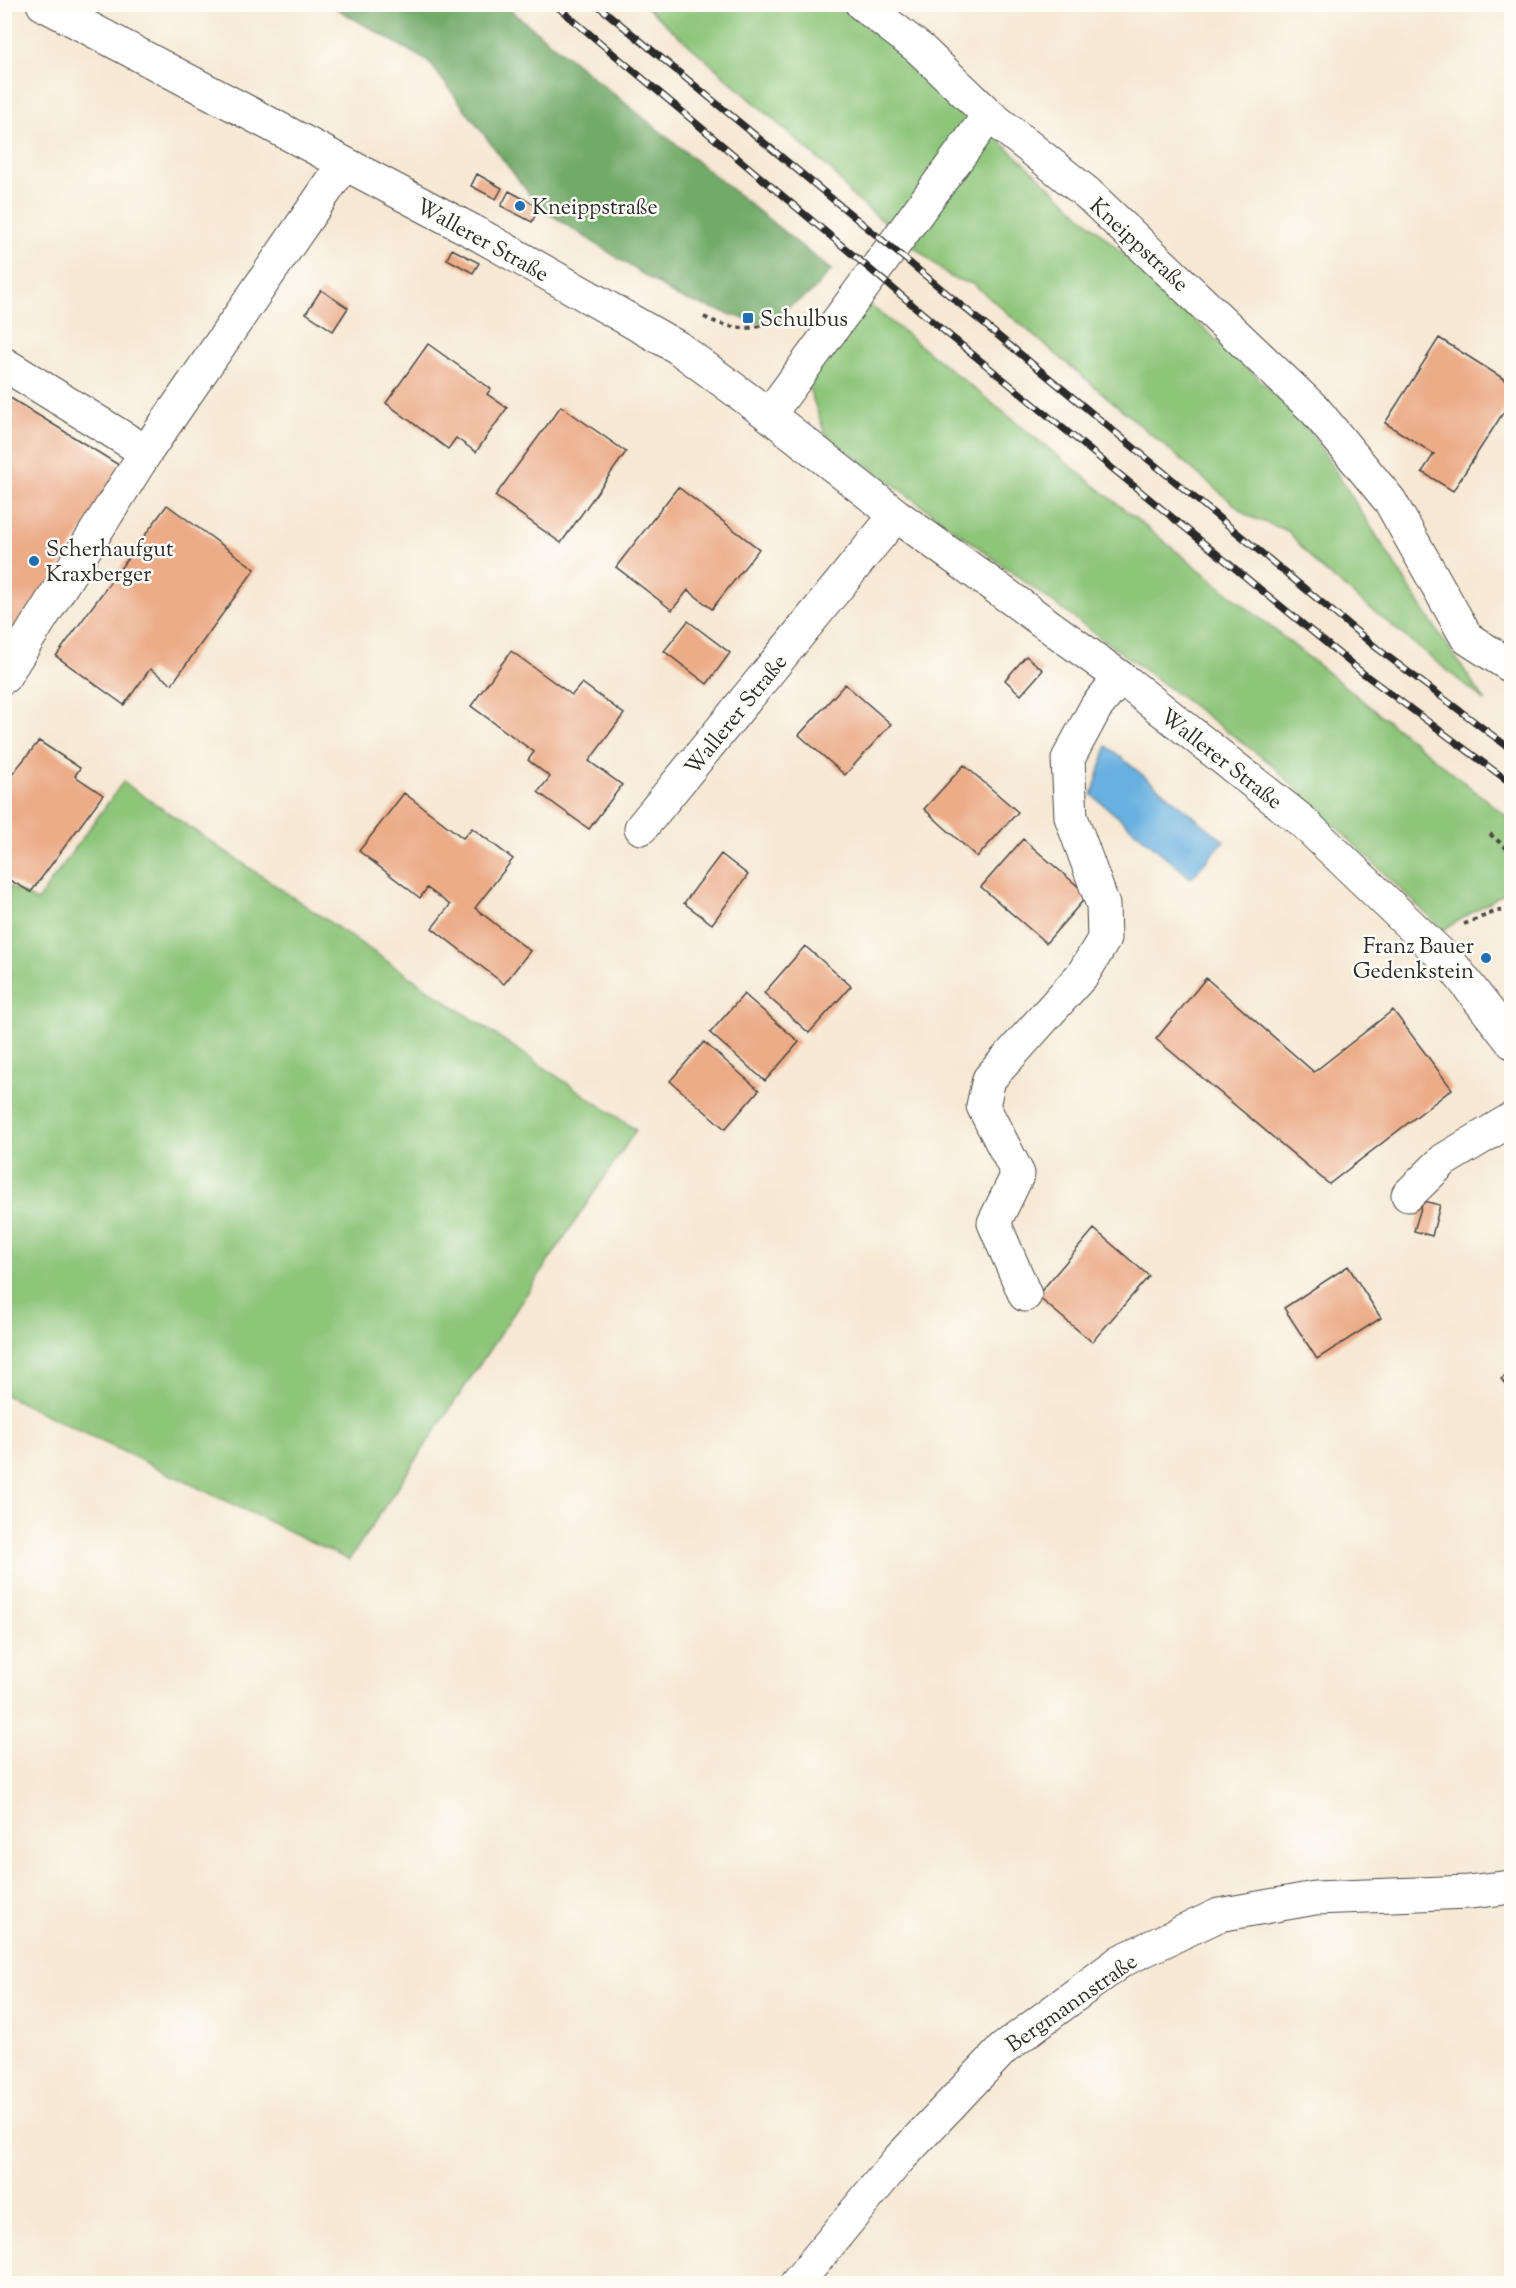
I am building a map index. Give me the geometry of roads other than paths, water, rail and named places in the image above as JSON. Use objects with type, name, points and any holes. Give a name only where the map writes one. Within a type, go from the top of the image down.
[{"type":"street","name":"Wallerer Straße","points":[[43,4],[476,233],[677,347],[769,415],[896,515],[1120,678],[1302,821],[1452,965],[1512,1042]]},
{"type":"street","name":"Kneippstraße","points":[[862,4],[920,49],[989,115],[1087,193],[1315,410],[1390,501],[1467,638],[1512,667]]},
{"type":"street","points":[[769,415],[989,115]]},
{"type":"street","points":[[4,676],[146,452],[344,164]]},
{"type":"street","points":[[4,364],[146,452]]},
{"type":"street","name":"Wallerer Straße","points":[[641,828],[896,515]]},
{"type":"street","points":[[1025,1295],[994,1223],[1018,1174],[983,1106],[989,1079],[1083,974],[1104,939],[1103,905],[1071,817],[1068,759],[1096,707],[1120,678]]},
{"type":"street","points":[[1408,1195],[1444,1160],[1512,1119]]},
{"type":"street","name":"Bergmannstraße","points":[[796,2283],[898,2160],[1003,2049],[1122,1961],[1219,1915],[1315,1898],[1469,1892],[1512,1887]]},
{"type":"water","points":[[1107,746],[1224,841],[1191,878],[1092,795]]},
{"type":"railway","points":[[554,4],[927,317],[1364,674],[1512,784]]},
{"type":"railway","points":[[596,4],[1378,649],[1512,750]]},
{"type":"place","name":"Kneippstraße","points":[[520,206]]},
{"type":"place","name":"Schulbus","points":[[748,318]]},
{"type":"place","name":"Scherhaufgut Kraxberger","points":[[34,561]]},
{"type":"place","name":"Franz Bauer Gedenkstein","points":[[1486,958]]}]
